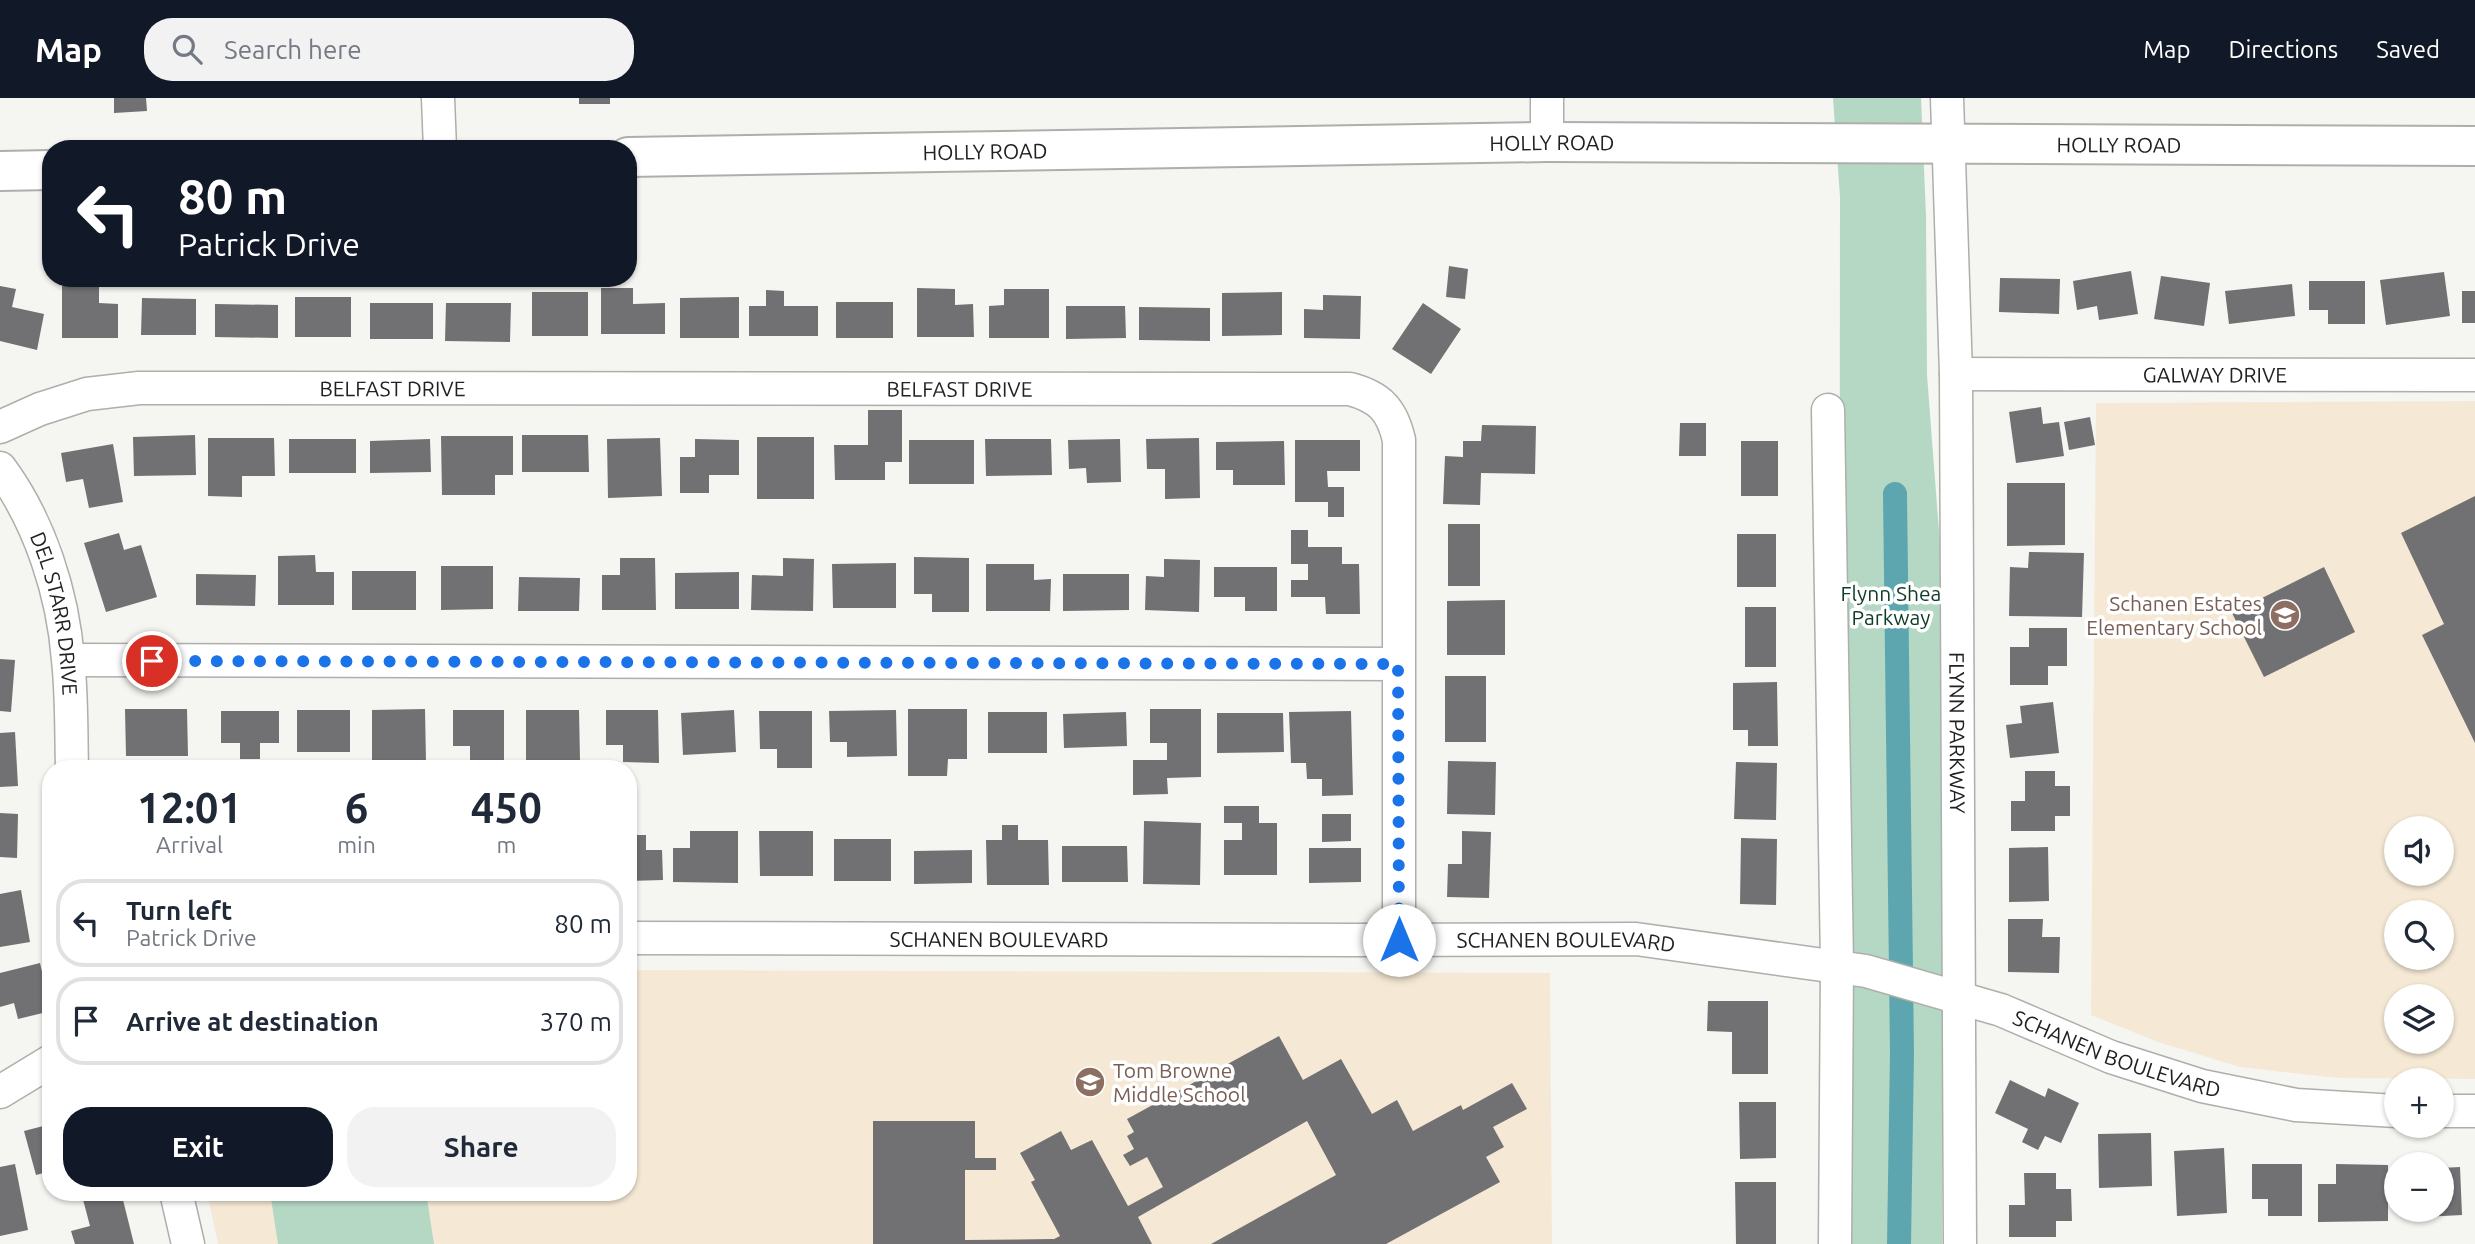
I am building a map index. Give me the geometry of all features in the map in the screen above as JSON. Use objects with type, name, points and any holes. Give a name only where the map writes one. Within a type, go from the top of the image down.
[{"type":"main road","name":"HOLLY ROAD","points":[[637,157],[1547,142],[2475,146]]},
{"type":"main road","points":[[0,171],[42,170]]},
{"type":"street","points":[[438,98],[440,140]]},
{"type":"street","points":[[1547,98],[1547,142]]},
{"type":"street","name":"FLYNN PARKWAY","points":[[1947,98],[1956,374],[1960,1244]]},
{"type":"street","name":"GALWAY DRIVE","points":[[1956,374],[2475,375]]},
{"type":"street","name":"BELFAST DRIVE","points":[[0,427],[40,409],[88,394],[139,388],[1350,388],[1368,394],[1385,407],[1395,424],[1399,440],[1399,940]]},
{"type":"street","points":[[1828,410],[1852,968],[1835,1244]]},
{"type":"street","name":"DEL STARR DRIVE","points":[[0,468],[31,523],[50,569],[62,613],[69,660],[72,760]]},
{"type":"street","points":[[69,660],[1398,664]]},
{"type":"street","name":"SCHANEN BOULEVARD","points":[[637,938],[1636,939],[1852,968],[1917,984],[2001,1010],[2111,1057],[2202,1086],[2296,1105],[2384,1110]]},
{"type":"street","points":[[0,1092],[42,1066]]},
{"type":"street","points":[[2454,1111],[2475,1111]]},
{"type":"street","points":[[178,1201],[188,1244]]},
{"type":"shaded area","name":"Schanen Estates Elementary School","points":[[2475,401],[2475,1079],[2454,1079],[2454,1068],[2384,1068],[2384,1078],[2338,1078],[2240,1067],[2158,1042],[2091,1015],[2096,403]]},
{"type":"shaded area","name":"Tom Browne Middle School","points":[[637,970],[1550,973],[1552,1244],[218,1244],[209,1201],[637,1201]]},
{"type":"green space","name":"Flynn Shea Parkway","points":[[1833,98],[1921,98],[1926,216],[1927,375],[1943,584],[1942,1244],[1839,1244],[1840,197]]},
{"type":"green space","points":[[271,1201],[427,1201],[434,1244],[278,1244]]},
{"type":"building","points":[[114,98],[146,98],[147,111],[114,113]]},
{"type":"building","points":[[579,98],[610,98],[610,104],[579,104]]},
{"type":"building","points":[[1449,266],[1468,269],[1465,299],[1446,297]]},
{"type":"building","points":[[2131,271],[2138,314],[2099,320],[2097,306],[2077,310],[2073,281]]},
{"type":"building","points":[[2444,272],[2450,316],[2386,325],[2380,280]]},
{"type":"building","points":[[2161,276],[2210,283],[2204,326],[2154,319]]},
{"type":"building","points":[[2000,278],[2060,279],[2059,314],[1999,312]]},
{"type":"building","points":[[2309,281],[2365,281],[2365,324],[2328,324],[2328,310],[2309,310]]},
{"type":"building","points":[[2292,284],[2295,316],[2229,324],[2225,291]]},
{"type":"building","points":[[0,286],[16,289],[12,307],[44,314],[37,350],[0,341]]},
{"type":"building","points":[[62,287],[99,287],[99,303],[118,304],[118,338],[62,338]]},
{"type":"building","points":[[601,288],[633,288],[633,304],[665,303],[665,334],[601,334]]},
{"type":"building","points":[[917,288],[955,289],[955,305],[973,304],[974,337],[917,337]]},
{"type":"building","points":[[1004,289],[1049,289],[1049,338],[989,338],[989,306],[1004,305]]},
{"type":"building","points":[[766,290],[784,291],[784,306],[818,306],[818,336],[749,336],[749,306],[766,306]]},
{"type":"building","points":[[2462,291],[2475,291],[2475,323],[2462,323]]},
{"type":"building","points":[[532,292],[588,292],[588,336],[532,336]]},
{"type":"building","points":[[1282,292],[1282,335],[1222,336],[1222,293]]},
{"type":"building","points":[[1323,295],[1361,296],[1360,339],[1304,338],[1304,309],[1323,310]]},
{"type":"building","points":[[295,297],[351,297],[351,337],[295,337]]},
{"type":"building","points":[[739,297],[739,338],[680,338],[680,298]]},
{"type":"building","points":[[142,298],[196,299],[196,335],[141,335]]},
{"type":"building","points":[[836,302],[893,302],[893,338],[836,338]]},
{"type":"building","points":[[370,303],[433,303],[433,339],[370,339]]},
{"type":"building","points":[[446,303],[511,303],[510,342],[445,341]]},
{"type":"building","points":[[1423,303],[1461,329],[1431,374],[1392,349]]},
{"type":"building","points":[[215,304],[278,305],[278,338],[215,337]]},
{"type":"building","points":[[1066,306],[1125,306],[1126,338],[1066,339]]},
{"type":"building","points":[[1139,307],[1210,308],[1210,341],[1139,340]]},
{"type":"building","points":[[2041,407],[2043,424],[2059,422],[2064,456],[2016,463],[2009,412]]},
{"type":"building","points":[[868,410],[902,410],[902,462],[885,462],[885,480],[835,480],[834,445],[868,445]]},
{"type":"building","points":[[2090,417],[2095,445],[2069,450],[2064,422]]},
{"type":"building","points":[[1680,423],[1706,423],[1706,456],[1679,456]]},
{"type":"building","points":[[1482,425],[1536,426],[1535,474],[1481,473],[1480,505],[1443,504],[1445,456],[1463,457],[1463,441],[1481,441]]},
{"type":"building","points":[[195,435],[196,475],[134,476],[133,437]]},
{"type":"building","points":[[522,435],[588,435],[589,472],[522,472]]},
{"type":"building","points":[[441,436],[513,436],[513,475],[495,475],[495,495],[442,495]]},
{"type":"building","points":[[757,437],[814,437],[814,499],[757,499]]},
{"type":"building","points":[[208,438],[274,438],[275,476],[242,476],[242,497],[208,496]]},
{"type":"building","points":[[660,438],[662,496],[608,498],[607,439]]},
{"type":"building","points":[[1199,438],[1200,498],[1165,499],[1165,469],[1147,469],[1146,439]]},
{"type":"building","points":[[289,439],[356,439],[356,473],[289,473]]},
{"type":"building","points":[[430,439],[431,472],[370,473],[370,441]]},
{"type":"building","points":[[695,439],[739,440],[739,475],[709,475],[709,493],[680,493],[680,457],[695,457]]},
{"type":"building","points":[[985,439],[1051,439],[1052,475],[986,476]]},
{"type":"building","points":[[1120,439],[1121,482],[1087,483],[1086,468],[1069,469],[1068,440]]},
{"type":"building","points":[[909,440],[974,440],[974,484],[909,484]]},
{"type":"building","points":[[1295,440],[1360,440],[1360,471],[1327,471],[1328,487],[1344,487],[1344,517],[1328,517],[1328,502],[1295,502]]},
{"type":"building","points":[[1284,441],[1285,485],[1233,485],[1233,470],[1216,470],[1216,442]]},
{"type":"building","points":[[1741,441],[1778,441],[1778,496],[1741,496]]},
{"type":"building","points":[[113,444],[123,502],[89,508],[83,479],[66,482],[61,453]]},
{"type":"building","points":[[2007,483],[2065,483],[2065,545],[2007,546]]},
{"type":"building","points":[[2475,496],[2475,743],[2422,635],[2444,624],[2401,533]]},
{"type":"building","points":[[1448,524],[1480,524],[1480,586],[1448,586]]},
{"type":"building","points":[[1291,530],[1308,530],[1308,547],[1342,547],[1342,564],[1359,564],[1360,614],[1326,614],[1325,597],[1291,597],[1291,580],[1308,580],[1308,564],[1291,564]]},
{"type":"building","points":[[119,533],[124,550],[141,545],[157,597],[106,612],[84,543]]},
{"type":"building","points":[[1737,534],[1776,534],[1776,587],[1737,587]]},
{"type":"building","points":[[2029,552],[2084,553],[2082,617],[2009,616],[2010,567],[2028,568]]},
{"type":"building","points":[[315,555],[316,572],[334,572],[334,605],[278,605],[278,556]]},
{"type":"building","points":[[914,557],[969,558],[969,612],[932,612],[932,594],[914,594]]},
{"type":"building","points":[[620,558],[655,558],[656,610],[602,610],[602,575],[620,575]]},
{"type":"building","points":[[783,558],[814,559],[813,611],[751,610],[752,575],[783,576]]},
{"type":"building","points":[[1164,559],[1200,560],[1199,612],[1145,610],[1146,576],[1164,577]]},
{"type":"building","points":[[896,563],[896,608],[833,608],[832,564]]},
{"type":"building","points":[[986,564],[1034,564],[1034,580],[1051,579],[1050,611],[986,611]]},
{"type":"building","points":[[441,566],[493,566],[493,609],[441,610]]},
{"type":"building","points":[[1214,567],[1277,567],[1277,611],[1245,611],[1245,597],[1214,597]]},
{"type":"building","points":[[2324,567],[2355,632],[2264,677],[2232,613]]},
{"type":"building","points":[[352,571],[416,571],[416,610],[352,610]]},
{"type":"building","points":[[739,572],[739,609],[675,609],[675,573]]},
{"type":"building","points":[[196,574],[256,575],[255,606],[196,605]]},
{"type":"building","points":[[1063,574],[1129,574],[1129,610],[1063,611]]},
{"type":"building","points":[[519,577],[580,578],[579,611],[518,611]]},
{"type":"building","points":[[1505,600],[1505,655],[1447,655],[1447,601]]},
{"type":"building","points":[[1745,607],[1776,607],[1776,667],[1745,667]]},
{"type":"building","points":[[2029,628],[2067,628],[2067,666],[2048,666],[2048,685],[2010,685],[2010,647],[2029,647]]},
{"type":"building","points":[[0,659],[15,660],[11,712],[0,711]]},
{"type":"building","points":[[1445,676],[1486,676],[1486,742],[1445,742]]},
{"type":"building","points":[[1777,682],[1778,746],[1748,746],[1748,730],[1733,730],[1733,683]]},
{"type":"building","points":[[2053,702],[2059,753],[2010,758],[2006,725],[2022,723],[2020,706]]},
{"type":"building","points":[[125,709],[187,709],[188,756],[126,756]]},
{"type":"building","points":[[425,709],[426,760],[372,760],[372,710]]},
{"type":"building","points":[[908,709],[967,709],[967,759],[948,759],[947,776],[908,776]]},
{"type":"building","points":[[1150,709],[1201,709],[1201,777],[1167,778],[1168,794],[1133,795],[1133,760],[1167,760],[1167,743],[1150,743]]},
{"type":"building","points":[[297,710],[350,710],[350,752],[297,752]]},
{"type":"building","points":[[453,710],[504,710],[504,760],[470,760],[470,746],[453,746]]},
{"type":"building","points":[[526,710],[579,710],[580,760],[526,760]]},
{"type":"building","points":[[606,710],[658,710],[659,763],[623,760],[623,745],[606,745]]},
{"type":"building","points":[[734,710],[736,752],[683,755],[681,713]]},
{"type":"building","points":[[896,710],[897,756],[847,757],[847,742],[830,742],[829,711]]},
{"type":"building","points":[[221,711],[279,711],[279,743],[260,743],[260,759],[240,759],[240,743],[221,743]]},
{"type":"building","points":[[759,711],[812,711],[812,768],[777,768],[777,749],[760,749]]},
{"type":"building","points":[[1351,711],[1353,795],[1322,796],[1322,779],[1307,779],[1306,763],[1291,763],[1289,712]]},
{"type":"building","points":[[988,712],[1047,712],[1047,753],[988,753]]},
{"type":"building","points":[[1126,712],[1127,746],[1064,748],[1063,714]]},
{"type":"building","points":[[1217,713],[1283,713],[1284,752],[1217,753]]},
{"type":"building","points":[[15,732],[18,786],[0,787],[0,733]]},
{"type":"building","points":[[1448,761],[1496,762],[1495,815],[1447,814]]},
{"type":"building","points":[[1736,762],[1777,763],[1776,820],[1734,819]]},
{"type":"building","points":[[2025,771],[2055,771],[2055,786],[2070,786],[2070,816],[2055,816],[2055,831],[2011,831],[2011,801],[2025,801]]},
{"type":"building","points":[[1224,806],[1259,806],[1259,823],[1277,823],[1277,875],[1224,875],[1224,840],[1242,840],[1242,823],[1224,823]]},
{"type":"building","points":[[0,813],[18,814],[17,858],[0,857]]},
{"type":"building","points":[[1322,814],[1351,814],[1351,841],[1322,842]]},
{"type":"building","points":[[1144,821],[1201,823],[1200,885],[1143,884]]},
{"type":"building","points":[[1002,825],[1018,825],[1018,840],[1048,840],[1049,885],[987,885],[986,840],[1002,840]]},
{"type":"building","points":[[690,831],[738,831],[738,883],[673,882],[673,848],[690,848]]},
{"type":"building","points":[[759,831],[813,831],[813,876],[760,876]]},
{"type":"building","points":[[1462,831],[1491,832],[1489,898],[1447,897],[1448,864],[1462,864]]},
{"type":"building","points":[[637,835],[646,835],[646,850],[662,850],[663,880],[637,881]]},
{"type":"building","points":[[1741,838],[1777,839],[1776,905],[1740,904]]},
{"type":"building","points":[[834,839],[891,839],[891,881],[834,881]]},
{"type":"building","points":[[1062,846],[1127,846],[1128,882],[1062,882]]},
{"type":"building","points":[[2048,847],[2049,901],[2009,902],[2009,848]]},
{"type":"building","points":[[1309,848],[1361,848],[1361,882],[1309,883]]},
{"type":"building","points":[[972,850],[972,883],[914,884],[914,851]]},
{"type":"building","points":[[21,890],[30,942],[0,947],[0,894]]},
{"type":"building","points":[[2008,919],[2043,919],[2042,937],[2060,937],[2059,973],[2008,972]]},
{"type":"building","points":[[40,963],[42,1013],[18,1019],[14,1003],[0,1007],[0,973]]},
{"type":"building","points":[[1708,1001],[1768,1001],[1768,1074],[1732,1074],[1732,1032],[1707,1031]]},
{"type":"building","points":[[1279,1036],[1303,1080],[1341,1059],[1372,1114],[1397,1100],[1413,1131],[1461,1105],[1463,1110],[1512,1083],[1527,1109],[1493,1127],[1504,1147],[1486,1157],[1500,1182],[1386,1244],[1211,1244],[1336,1175],[1307,1121],[1138,1217],[1152,1244],[873,1244],[873,1121],[975,1121],[975,1158],[996,1158],[996,1170],[965,1170],[965,1240],[1054,1239],[1060,1236],[1031,1182],[1035,1180],[1020,1153],[1061,1131],[1071,1150],[1092,1140],[1128,1206],[1163,1187],[1147,1157],[1130,1166],[1123,1155],[1134,1149],[1127,1136],[1134,1132],[1127,1119]]},
{"type":"building","points":[[2010,1080],[2045,1097],[2048,1088],[2079,1103],[2061,1143],[2045,1136],[2038,1150],[2022,1142],[2028,1129],[1995,1113]]},
{"type":"building","points":[[1739,1102],[1776,1102],[1776,1158],[1740,1159]]},
{"type":"building","points":[[42,1126],[42,1173],[36,1175],[24,1131]]},
{"type":"building","points":[[2151,1133],[2152,1186],[2099,1188],[2098,1134]]},
{"type":"building","points":[[2224,1148],[2227,1213],[2177,1216],[2174,1151]]},
{"type":"building","points":[[15,1164],[28,1230],[0,1236],[0,1167]]},
{"type":"building","points":[[2252,1164],[2302,1164],[2302,1216],[2268,1216],[2268,1199],[2252,1199]]},
{"type":"building","points":[[2336,1164],[2384,1165],[2384,1221],[2318,1222],[2318,1184],[2336,1184]]},
{"type":"building","points":[[2454,1167],[2460,1167],[2462,1215],[2454,1215]]},
{"type":"building","points":[[2024,1173],[2056,1173],[2056,1189],[2071,1189],[2072,1221],[2056,1221],[2056,1237],[2009,1237],[2009,1205],[2025,1205]]},
{"type":"building","points":[[1735,1182],[1776,1182],[1776,1244],[1736,1244]]},
{"type":"building","points":[[83,1201],[123,1201],[134,1244],[75,1244],[71,1231],[90,1226]]},
{"type":"waterway","points":[[1895,494],[1902,1053],[1899,1244]]},
{"type":"place","name":"Schanen Estates Elementary School","points":[[2285,615]]},
{"type":"place","name":"Tom Browne Middle School","points":[[1090,1082]]},
{"type":"route","points":[[152,661],[1398,664],[1399,940]]}]
